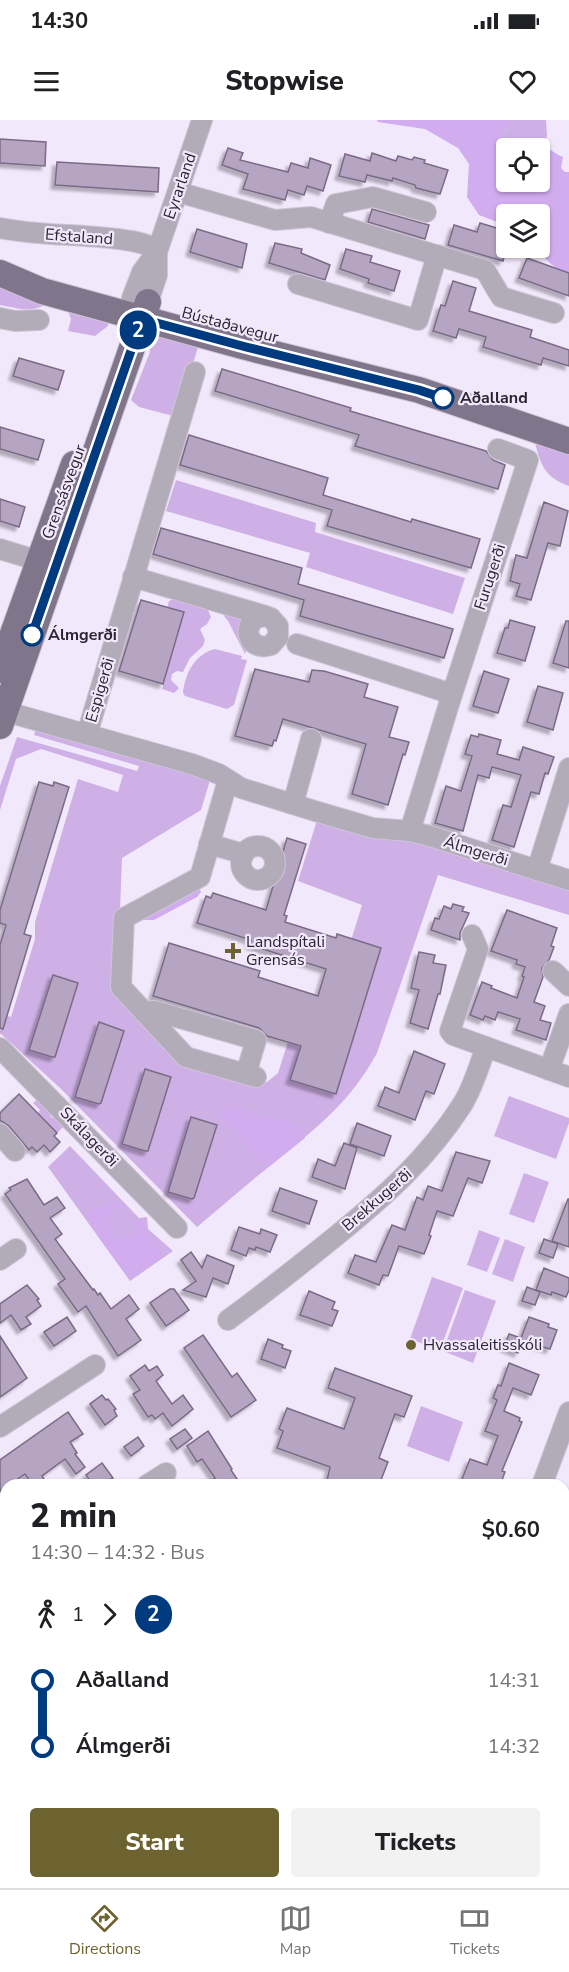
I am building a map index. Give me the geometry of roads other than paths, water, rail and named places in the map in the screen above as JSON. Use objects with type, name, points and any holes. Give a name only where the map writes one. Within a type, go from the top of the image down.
[{"type":"main road","name":"Bústaðavegur","points":[[0,272],[42,291],[137,308],[256,350],[419,390],[569,441]]},
{"type":"main road","name":"Grensásvegur","points":[[0,670],[39,561],[137,308]]},
{"type":"main road","name":"Grensásvegur","points":[[2,716],[76,513],[137,308]]},
{"type":"street","name":"Eyrarland","points":[[137,308],[157,275],[157,250],[202,120]]},
{"type":"street","points":[[178,192],[274,220],[311,218],[485,270],[501,297],[554,313]]},
{"type":"street","points":[[329,223],[336,204],[373,197],[426,212]]},
{"type":"street","name":"Efstaland","points":[[0,228],[43,234],[135,241],[157,250]]},
{"type":"street","points":[[298,284],[418,320],[437,255]]},
{"type":"street","points":[[0,318],[15,321],[39,320]]},
{"type":"street","name":"Espigerði","points":[[87,734],[195,372]]},
{"type":"street","name":"Furugerði","points":[[410,831],[528,460],[498,449]]},
{"type":"street","points":[[0,549],[39,561]]},
{"type":"street","points":[[133,577],[266,616]]},
{"type":"street","points":[[297,644],[452,694]]},
{"type":"street","name":"Álmgerði","points":[[2,716],[87,734],[192,764],[241,788],[373,828],[410,831],[569,880]]},
{"type":"street","points":[[293,804],[311,740]]},
{"type":"street","points":[[537,870],[569,768]]},
{"type":"street","points":[[144,1012],[155,1011],[256,1040],[251,1076],[186,1057],[144,1012],[121,987],[124,918],[200,877],[228,780]]},
{"type":"street","points":[[210,844],[244,854]]},
{"type":"street","points":[[472,935],[478,949],[450,1031],[453,1035],[569,1077]]},
{"type":"street","points":[[553,970],[569,986]]},
{"type":"street","points":[[549,1070],[569,1014]]},
{"type":"street","name":"Brekkugerði","points":[[228,1320],[268,1291],[371,1208],[414,1168],[462,1105],[471,1089],[486,1047]]},
{"type":"street","name":"Skálagerði","points":[[0,1048],[177,1228]]},
{"type":"street","points":[[0,1134],[15,1151]]},
{"type":"street","points":[[0,1260],[16,1249]]},
{"type":"street","points":[[0,1427],[95,1365]]},
{"type":"street","points":[[544,1479],[569,1412]]},
{"type":"street","points":[[156,1479],[165,1473]]},
{"type":"place","name":"Aðalland","points":[[443,398]]},
{"type":"place","name":"Álmgerði","points":[[32,635]]},
{"type":"place","name":"Landspítali Grensás","points":[[233,951]]},
{"type":"place","name":"Hvassaleitisskóli","points":[[411,1345]]}]
